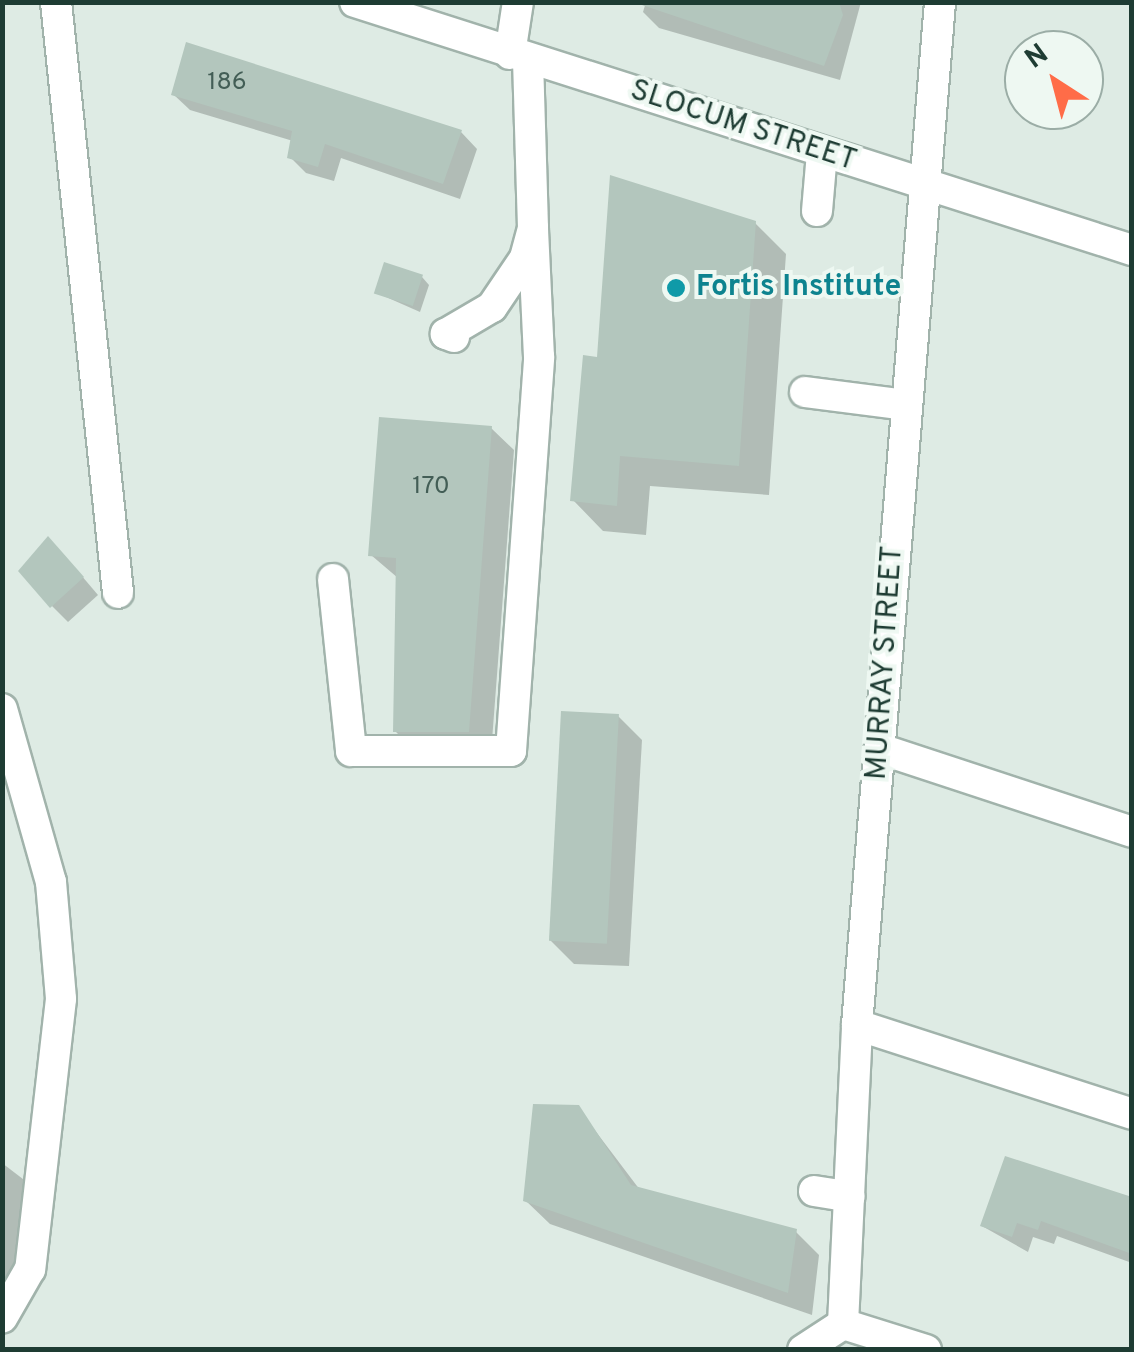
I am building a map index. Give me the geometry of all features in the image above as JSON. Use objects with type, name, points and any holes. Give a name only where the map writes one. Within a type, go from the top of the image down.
[{"type":"street","points":[[56,2],[118,593]]},
{"type":"street","name":"SLOCUM STREET","points":[[355,2],[1132,250]]},
{"type":"street","points":[[333,580],[351,751],[511,751],[539,357],[518,2]]},
{"type":"street","name":"MURRAY STREET","points":[[843,1324],[858,1026],[922,184],[940,2]]},
{"type":"street","points":[[818,211],[822,153]]},
{"type":"street","points":[[454,336],[446,334],[492,307],[532,228]]},
{"type":"street","points":[[805,392],[906,405]]},
{"type":"street","points":[[2,708],[51,882],[61,999],[30,1270],[2,1318]]},
{"type":"street","points":[[880,749],[1132,832]]},
{"type":"street","points":[[858,1026],[1132,1114]]},
{"type":"street","points":[[814,1191],[850,1197]]},
{"type":"street","points":[[803,1350],[843,1324],[871,1341],[926,1350]]},
{"type":"building","points":[[633,2],[839,2],[843,15],[824,66]]},
{"type":"building","points":[[186,42],[462,130],[443,184],[325,144],[318,167],[287,158],[292,131],[171,95]]},
{"type":"building","name":"Fortis Institute","points":[[610,175],[756,221],[739,466],[620,456],[617,506],[570,501],[583,355],[597,357]]},
{"type":"building","points":[[384,262],[423,275],[413,306],[374,293]]},
{"type":"building","points":[[379,417],[492,426],[469,732],[393,732],[396,558],[368,556]]},
{"type":"building","points":[[48,536],[84,577],[50,608],[18,571]]},
{"type":"building","points":[[561,711],[619,714],[607,944],[549,941]]},
{"type":"building","points":[[533,1104],[579,1105],[631,1185],[797,1229],[788,1293],[523,1201]]},
{"type":"building","points":[[1005,1156],[1132,1197],[1132,1254],[1041,1221],[1038,1230],[1017,1223],[1012,1237],[980,1226]]},
{"type":"place","name":"Fortis Institute","points":[[676,288]]}]
